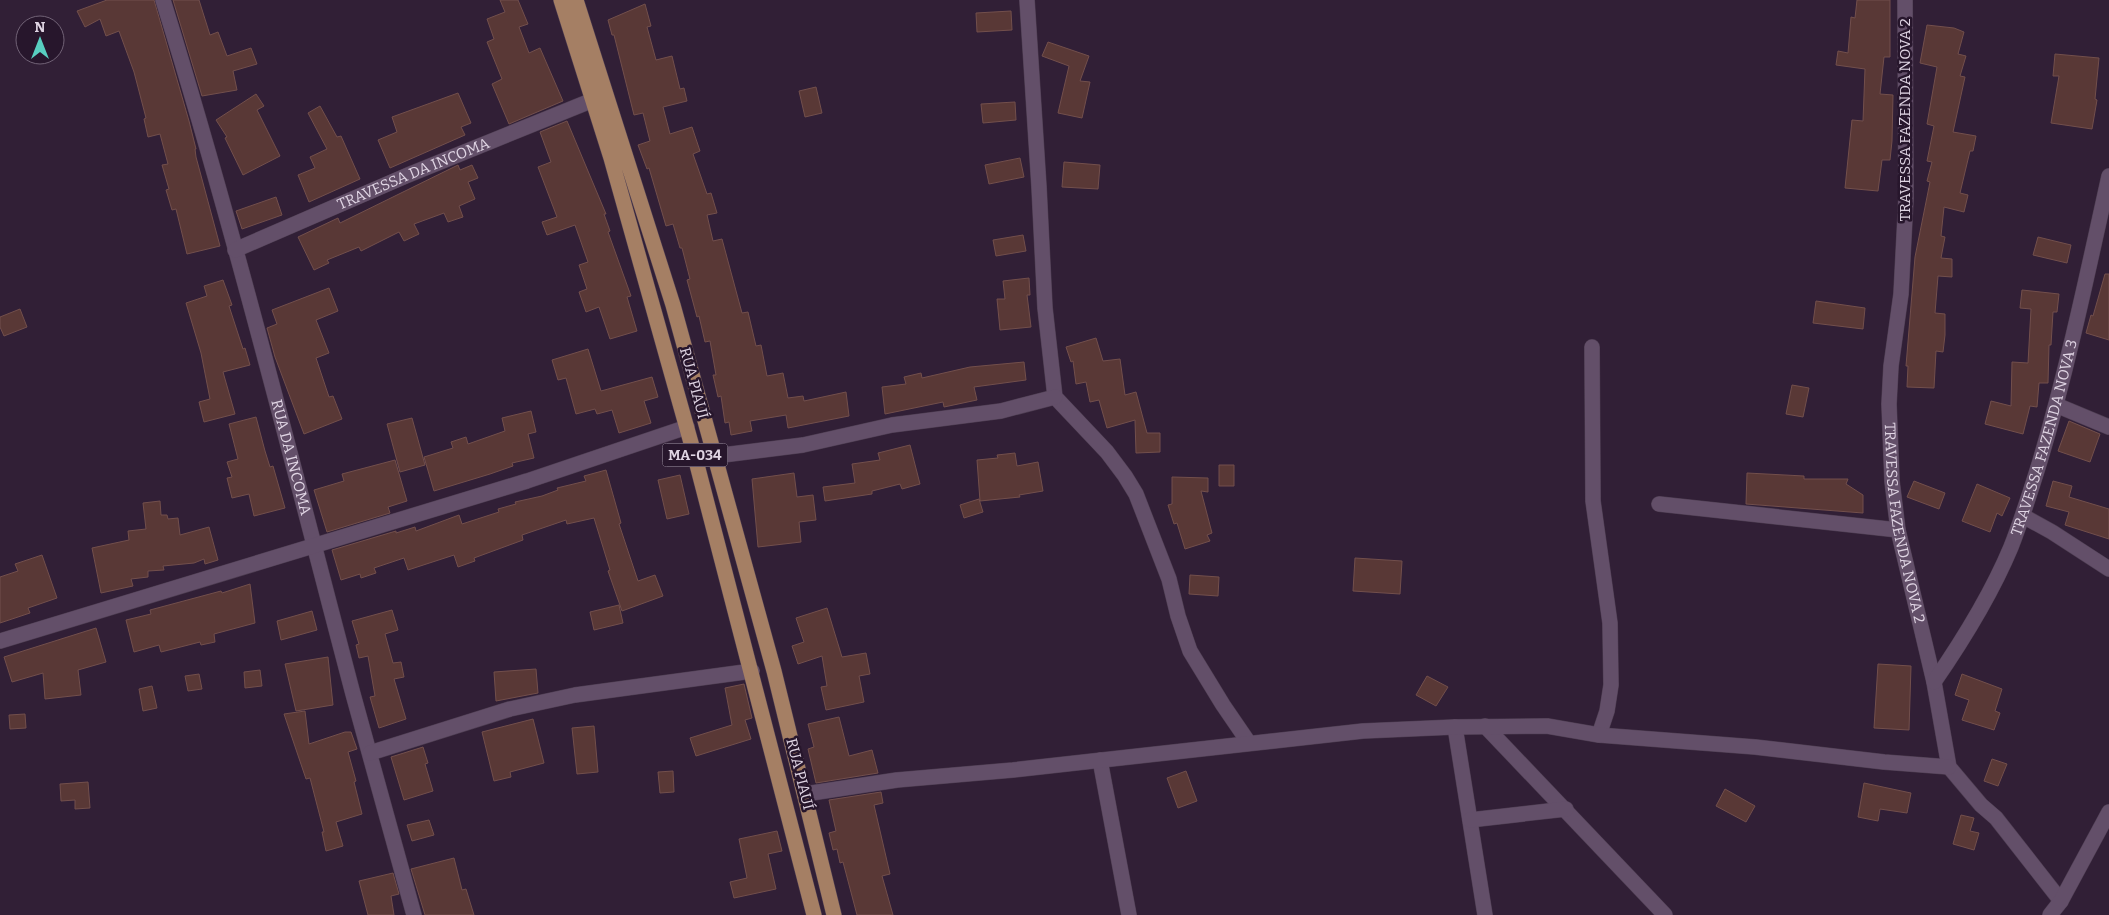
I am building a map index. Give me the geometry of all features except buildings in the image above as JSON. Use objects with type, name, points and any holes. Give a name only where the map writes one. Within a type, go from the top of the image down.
[{"type":"main road","name":"RUA PIAUÍ","points":[[560,0],[593,100],[687,427],[752,671],[812,915]]},
{"type":"main road","name":"RUA PIAUÍ","points":[[576,0],[673,305],[774,671],[834,912]]},
{"type":"street","name":"RUA DA INCOMA","points":[[163,0],[192,93],[316,545],[414,915]]},
{"type":"street","points":[[1027,0],[1039,187],[1044,308],[1055,397],[1107,452],[1136,494],[1169,579],[1178,616],[1188,645],[1197,663],[1249,743]]},
{"type":"street","name":"TRAVESSA FAZENDA NOVA 2","points":[[1905,0],[1906,198],[1901,294],[1891,366],[1889,404],[1892,481],[1898,530],[1934,682],[1949,767]]},
{"type":"street","name":"TRAVESSA DA INCOMA","points":[[235,250],[408,175],[593,100]]},
{"type":"street","name":"TRAVESSA FAZENDA NOVA 3","points":[[1934,682],[1980,609],[2010,549],[2023,516],[2056,405],[2109,176]]},
{"type":"street","points":[[1592,347],[1593,501],[1610,623],[1611,667],[1609,700],[1599,735]]},
{"type":"street","points":[[715,456],[804,445],[892,425],[1001,411],[1055,397]]},
{"type":"street","points":[[2056,405],[2109,427]]},
{"type":"street","points":[[0,641],[527,481],[687,427]]},
{"type":"street","points":[[1659,504],[1898,530]]},
{"type":"street","points":[[2023,516],[2052,532],[2109,569]]},
{"type":"street","points":[[370,753],[510,709],[565,697],[752,671]]},
{"type":"street","points":[[1485,726],[1665,915]]},
{"type":"street","points":[[805,794],[897,780],[1363,731],[1485,726],[1548,726],[1599,735],[1949,767],[1996,818],[2061,901]]},
{"type":"street","points":[[1455,727],[1485,915]]},
{"type":"street","points":[[1100,760],[1129,915]]},
{"type":"street","points":[[1470,820],[1566,809]]},
{"type":"street","points":[[2050,915],[2061,901],[2109,812]]},
{"type":"street","points":[[812,915],[834,912]]}]
